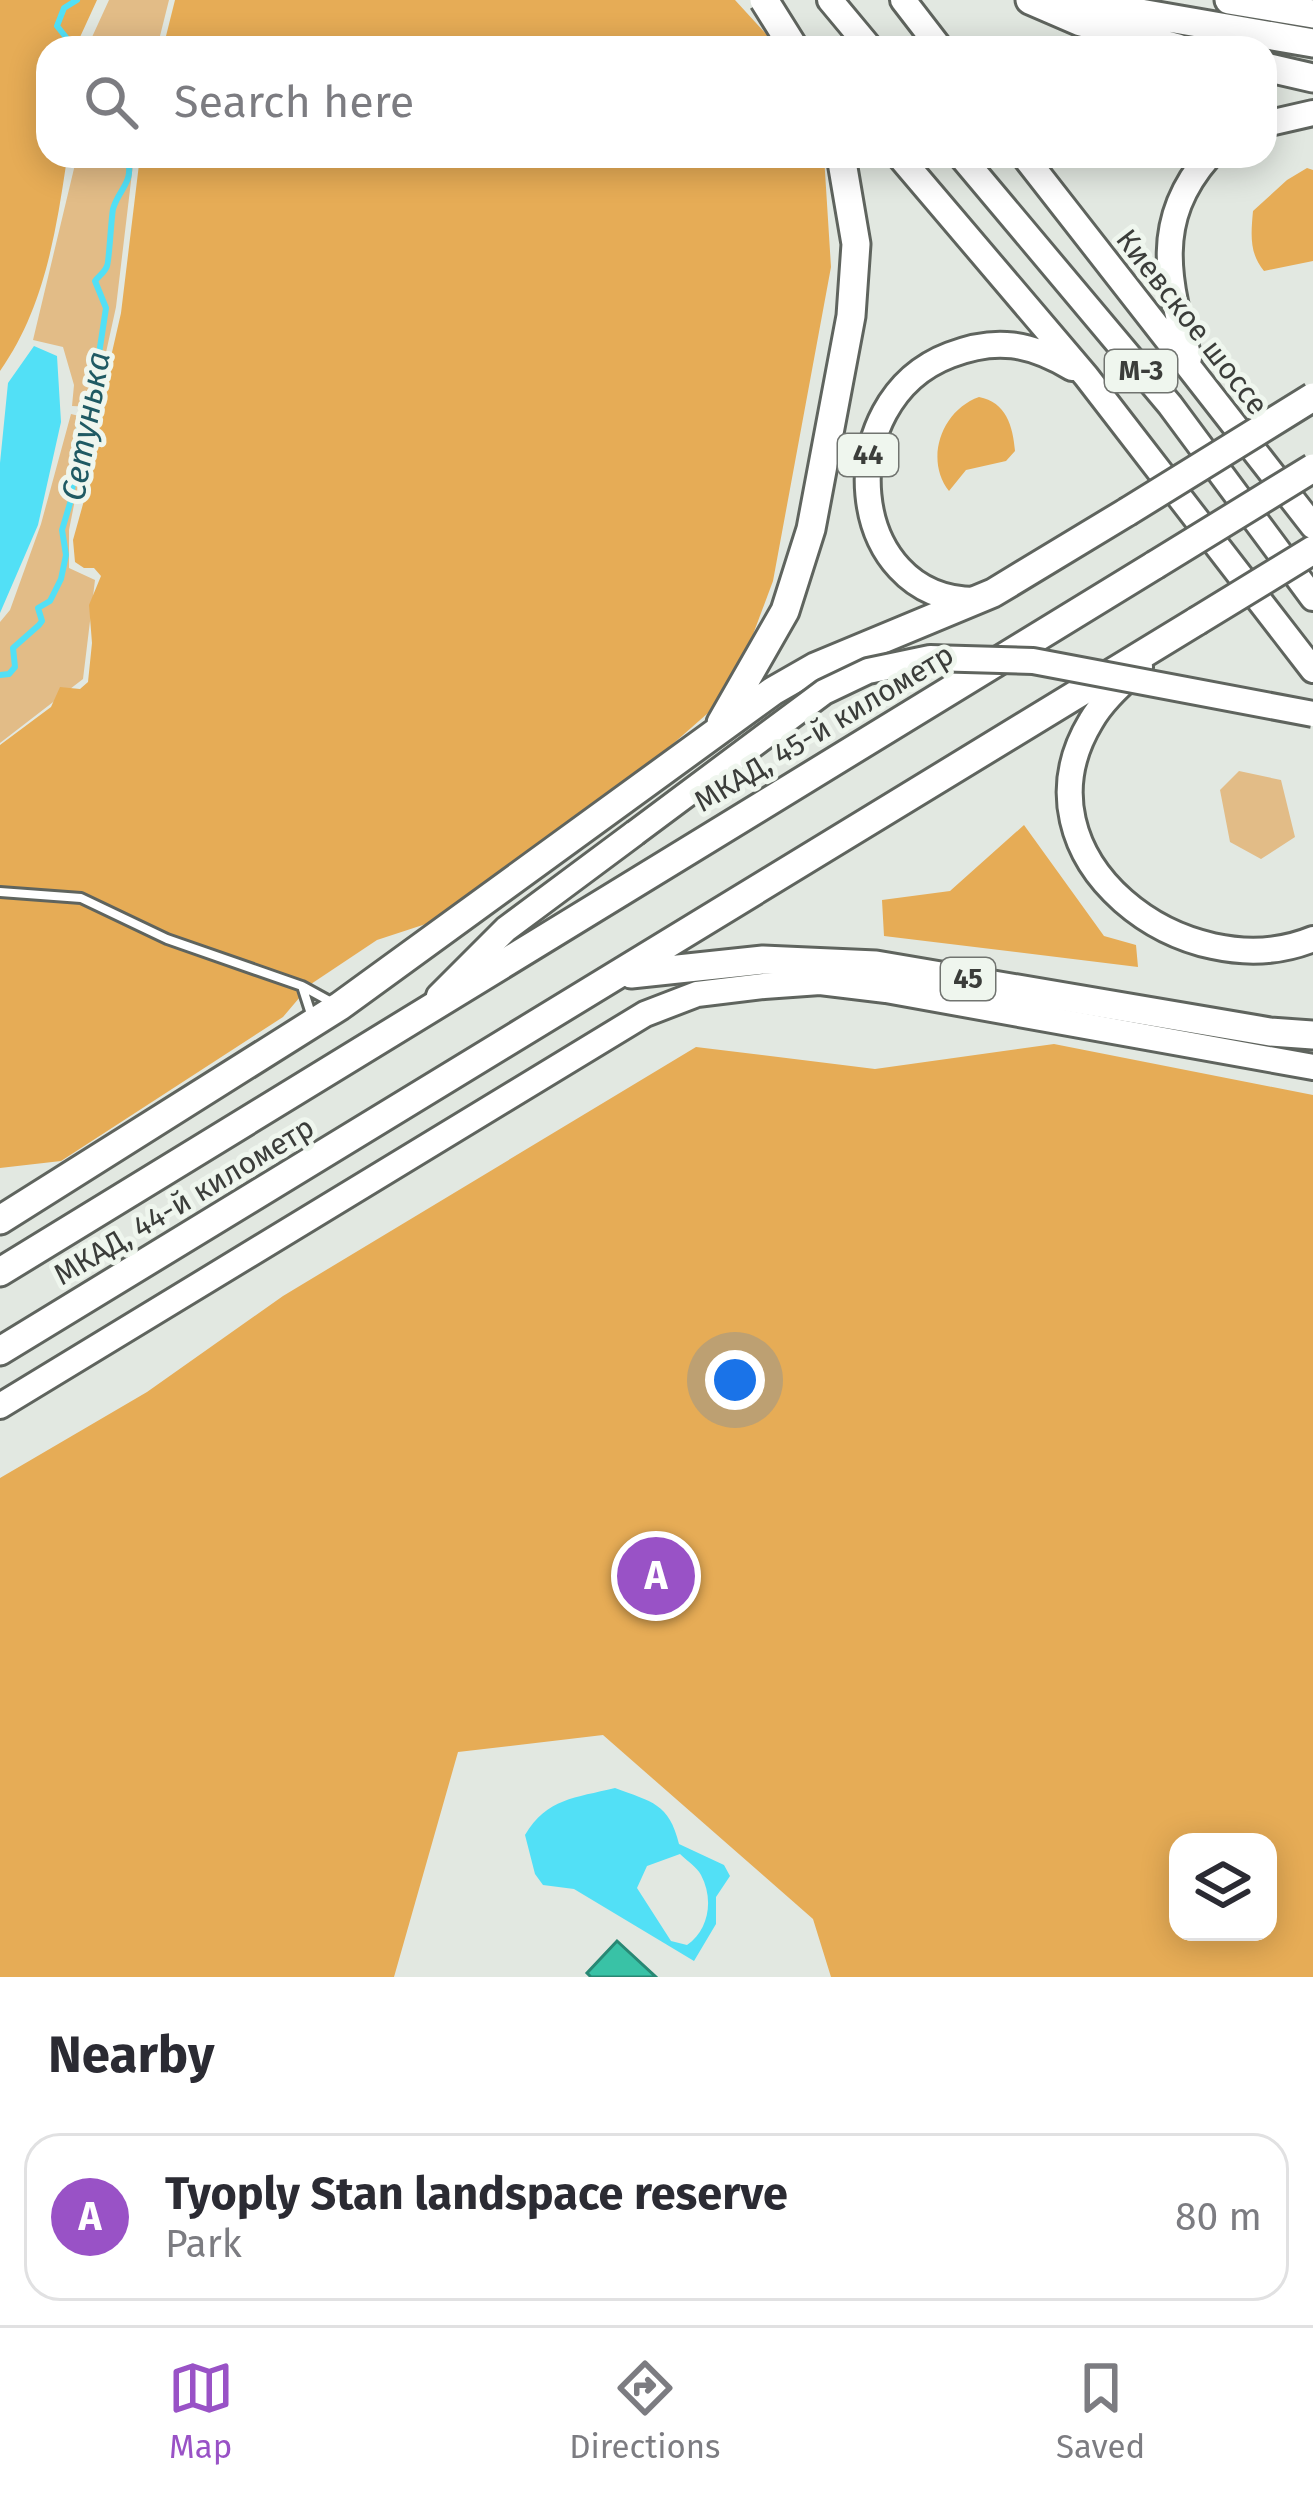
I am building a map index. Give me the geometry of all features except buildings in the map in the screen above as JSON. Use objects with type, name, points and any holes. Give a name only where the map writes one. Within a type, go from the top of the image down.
[{"type":"highway","points":[[762,0],[786,36]]},
{"type":"highway","points":[[1030,0],[1081,22],[1133,36]]},
{"type":"highway","points":[[1065,0],[1273,36]]},
{"type":"highway","points":[[1229,0],[1313,14]]},
{"type":"highway","points":[[1277,37],[1313,43]]},
{"type":"highway","points":[[1277,70],[1313,78]]},
{"type":"highway","points":[[713,738],[785,611],[811,529],[851,316],[856,244],[844,168]]},
{"type":"highway","points":[[0,1220],[314,1024],[772,691],[815,667],[975,600],[1313,397]]},
{"type":"highway","name":"МКАД, 45-й километр","points":[[370,1046],[1313,467]]},
{"type":"highway","points":[[621,975],[1313,550]]},
{"type":"highway","name":"45","points":[[621,975],[763,960],[876,965],[1270,1032],[1313,1035]]},
{"type":"highway","name":"МКАД, 44-й километр","points":[[0,1351],[621,975]]},
{"type":"highway","name":"МКАД, 44-й километр","points":[[0,1272],[370,1046]]},
{"type":"main road","points":[[762,0],[794,36]]},
{"type":"main road","points":[[903,0],[931,36]]},
{"type":"main road","points":[[830,3],[859,36]]},
{"type":"main road","points":[[1277,121],[1313,113]]},
{"type":"main road","points":[[909,168],[1086,376],[1313,670]]},
{"type":"main road","name":"М-3","points":[[971,168],[1170,406],[1312,597]]},
{"type":"main road","name":"Киевское шоссе","points":[[1033,168],[1313,526]]},
{"type":"main road","points":[[1193,372],[1176,312],[1169,233],[1183,191],[1200,168]]},
{"type":"main road","name":"44","points":[[975,600],[930,593],[907,576],[887,550],[873,520],[867,488],[868,454],[877,422],[911,376],[964,350],[1020,344],[1047,353],[1086,376]]},
{"type":"main road","points":[[1195,622],[1111,694],[1090,722],[1072,781],[1072,811],[1080,843],[1091,867],[1109,888],[1160,928],[1190,941],[1258,953],[1313,939]]},
{"type":"main road","points":[[417,1017],[506,929],[824,692],[868,671],[931,658],[1033,661],[1313,714]]},
{"type":"main road","points":[[0,1406],[645,1014],[697,994],[820,982],[1313,1067]]},
{"type":"lane","points":[[0,892],[81,898],[167,939],[302,986],[340,1006]]},
{"type":"lane","points":[[302,986],[314,1024]]},
{"type":"shaded area","points":[[0,0],[97,0],[80,36],[36,36],[36,168],[65,168],[37,298],[0,371]]},
{"type":"shaded area","points":[[109,0],[169,0],[160,36],[92,36]]},
{"type":"shaded area","points":[[175,0],[735,0],[768,36],[166,36]]},
{"type":"shaded area","points":[[74,168],[133,168],[116,307],[94,407],[72,406],[74,385],[63,347],[33,340]]},
{"type":"shaded area","points":[[139,168],[825,168],[831,267],[773,581],[745,656],[708,713],[641,772],[438,920],[377,940],[311,984],[283,1017],[61,1161],[0,1168],[0,745],[51,707],[60,687],[80,689],[88,682],[89,605],[101,576],[94,568],[75,562],[73,540],[90,479],[121,313]]},
{"type":"shaded area","points":[[1307,168],[1313,170],[1313,261],[1264,271],[1253,250],[1253,211]]},
{"type":"shaded area","points":[[979,397],[996,404],[1006,416],[1015,451],[1006,461],[966,470],[949,491],[938,465],[941,437],[955,413]]},
{"type":"shaded area","points":[[71,414],[91,419],[69,530],[69,568],[95,580],[83,679],[0,743],[0,622],[10,610],[41,524]]},
{"type":"shaded area","points":[[1239,771],[1281,780],[1295,837],[1261,859],[1230,842],[1220,790]]},
{"type":"shaded area","points":[[1024,825],[1104,936],[1136,945],[1138,967],[884,936],[882,900],[950,891]]},
{"type":"shaded area","points":[[1054,1044],[1313,1095],[1313,1977],[831,1977],[813,1919],[603,1735],[458,1752],[394,1977],[0,1977],[0,1478],[147,1392],[283,1296],[696,1047],[875,1069]]},
{"type":"water","points":[[34,346],[57,356],[61,422],[38,525],[0,613],[0,463],[8,383]]},
{"type":"water","points":[[615,1788],[657,1806],[670,1820],[679,1844],[724,1865],[730,1876],[716,1897],[716,1924],[694,1961],[574,1889],[543,1885],[535,1874],[525,1835],[543,1813],[563,1801]],"holes":[[[680,1854],[701,1875],[708,1904],[705,1923],[687,1945],[671,1941],[637,1888],[647,1866]]]},
{"type":"waterway","name":"Сетунька","points":[[65,36],[57,26],[64,8],[77,0]]},
{"type":"waterway","name":"Сетунька","points":[[0,675],[15,667],[13,648],[42,621],[38,608],[50,601],[61,579],[66,555],[62,530],[71,500],[80,420],[93,393],[106,308],[95,281],[108,263],[113,209],[128,168]]},
{"type":"place","name":"Tyoply Stan landspace reserve","points":[[656,1576]]}]
